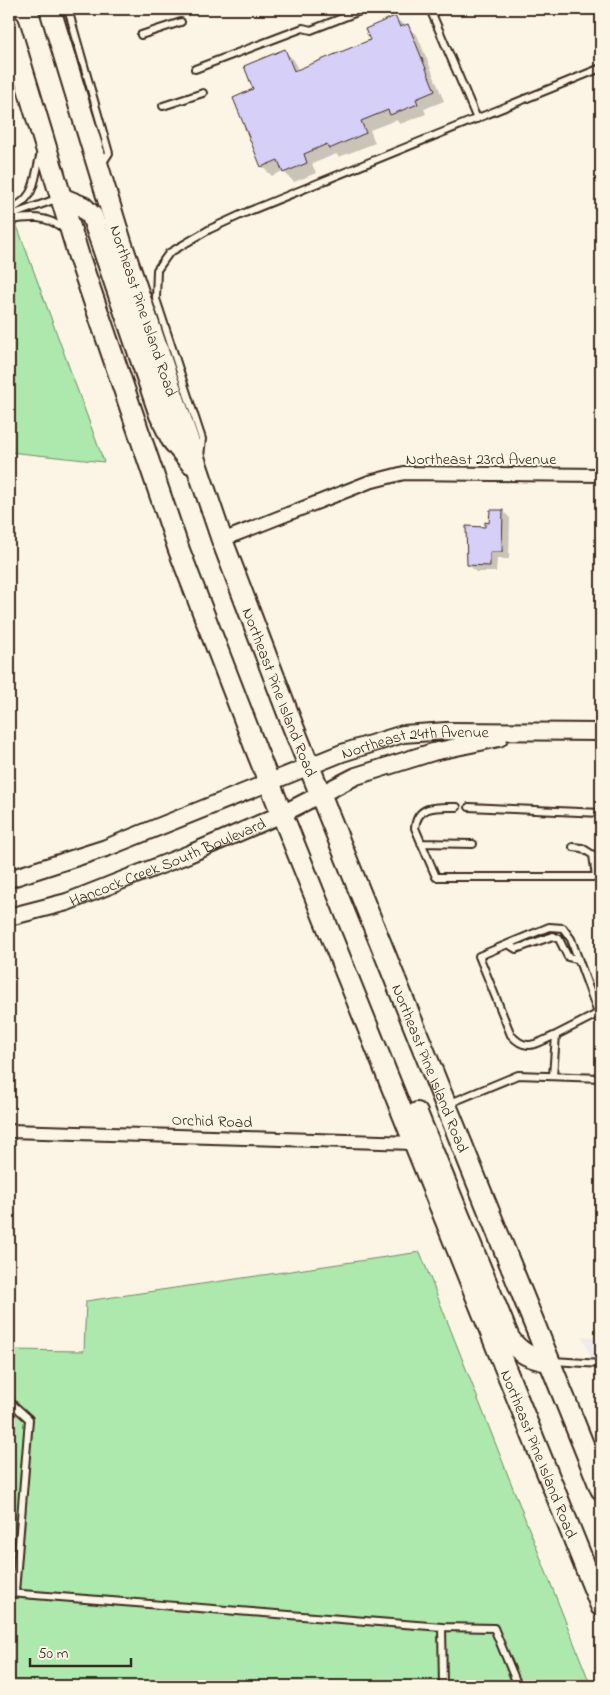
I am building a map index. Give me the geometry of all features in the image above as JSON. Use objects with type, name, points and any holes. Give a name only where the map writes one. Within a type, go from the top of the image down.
[{"type":"main road","name":"Northeast Pine Island Road","points":[[50,9],[121,242],[222,540],[321,795],[601,1489]]},
{"type":"main road","name":"Northeast Pine Island Road","points":[[9,24],[60,198],[171,528],[282,814],[601,1606]]},
{"type":"main road","points":[[60,198],[83,207],[92,216],[160,415],[172,440],[187,460],[198,470]]},
{"type":"main road","name":"Northeast Pine Island Road","points":[[377,1051],[407,1088],[509,1338],[518,1350],[529,1357],[550,1361]]},
{"type":"street","name":"Northeast 23rd Avenue","points":[[222,540],[369,482],[404,473],[601,475]]},
{"type":"street","name":"Northeast 24th Avenue","points":[[310,767],[342,754],[404,734],[447,731],[601,732]]},
{"type":"street","name":"Northeast 24th Avenue","points":[[321,795],[356,776],[434,752],[523,732]]},
{"type":"street","name":"Hancock Creek South Boulevard","points":[[9,879],[39,871],[106,848],[310,767]]},
{"type":"street","name":"Hancock Creek South Boulevard","points":[[9,916],[40,910],[95,892],[282,814],[321,795]]},
{"type":"street","name":"Orchid Road","points":[[9,1131],[414,1143]]},
{"type":"lane","points":[[68,9],[108,153],[98,168]]},
{"type":"lane","points":[[196,69],[303,28],[311,30],[365,9]]},
{"type":"lane","points":[[430,9],[477,119]]},
{"type":"lane","points":[[141,34],[181,22]]},
{"type":"lane","points":[[198,470],[202,439],[156,299],[157,270],[169,253],[210,229],[601,68]]},
{"type":"lane","points":[[162,106],[203,93]]},
{"type":"lane","points":[[9,210],[21,204],[32,190],[44,142]]},
{"type":"lane","points":[[9,218],[60,198]]},
{"type":"lane","points":[[9,218],[38,217],[48,219],[72,234]]},
{"type":"lane","points":[[457,806],[427,808],[418,814],[415,828],[436,877],[599,878],[593,855],[582,848],[573,847]]},
{"type":"lane","points":[[469,807],[601,813]]},
{"type":"lane","points":[[420,843],[473,844]]},
{"type":"lane","points":[[549,927],[563,928],[572,939],[577,959],[600,1012],[529,1047],[520,1044],[511,1035],[480,956],[508,944],[549,927]]},
{"type":"lane","points":[[508,944],[516,949],[553,936],[559,939],[568,957],[577,959]]},
{"type":"lane","points":[[553,1076],[556,1035]]},
{"type":"lane","points":[[446,1104],[493,1083],[518,1075],[601,1078]]},
{"type":"lane","points":[[550,1361],[601,1364]]},
{"type":"lane","points":[[9,1401],[29,1418],[12,1592],[442,1627],[494,1628],[518,1686]]},
{"type":"lane","points":[[442,1627],[443,1686]]},
{"type":"shaded area","points":[[582,1336],[601,1337],[601,1383]]},
{"type":"green space","points":[[9,204],[104,462],[9,452]]},
{"type":"green space","points":[[420,1252],[591,1686],[9,1686],[9,1350],[84,1351],[86,1301]]},
{"type":"building","points":[[395,16],[400,27],[408,24],[435,91],[416,99],[418,104],[390,115],[388,110],[361,121],[366,133],[329,149],[327,144],[304,154],[307,163],[283,173],[278,160],[261,167],[233,98],[253,89],[244,66],[285,49],[294,71],[370,40],[365,29]]},
{"type":"building","points":[[490,510],[503,510],[502,552],[490,552],[490,566],[467,565],[466,526],[485,527],[485,522],[489,523]]}]
